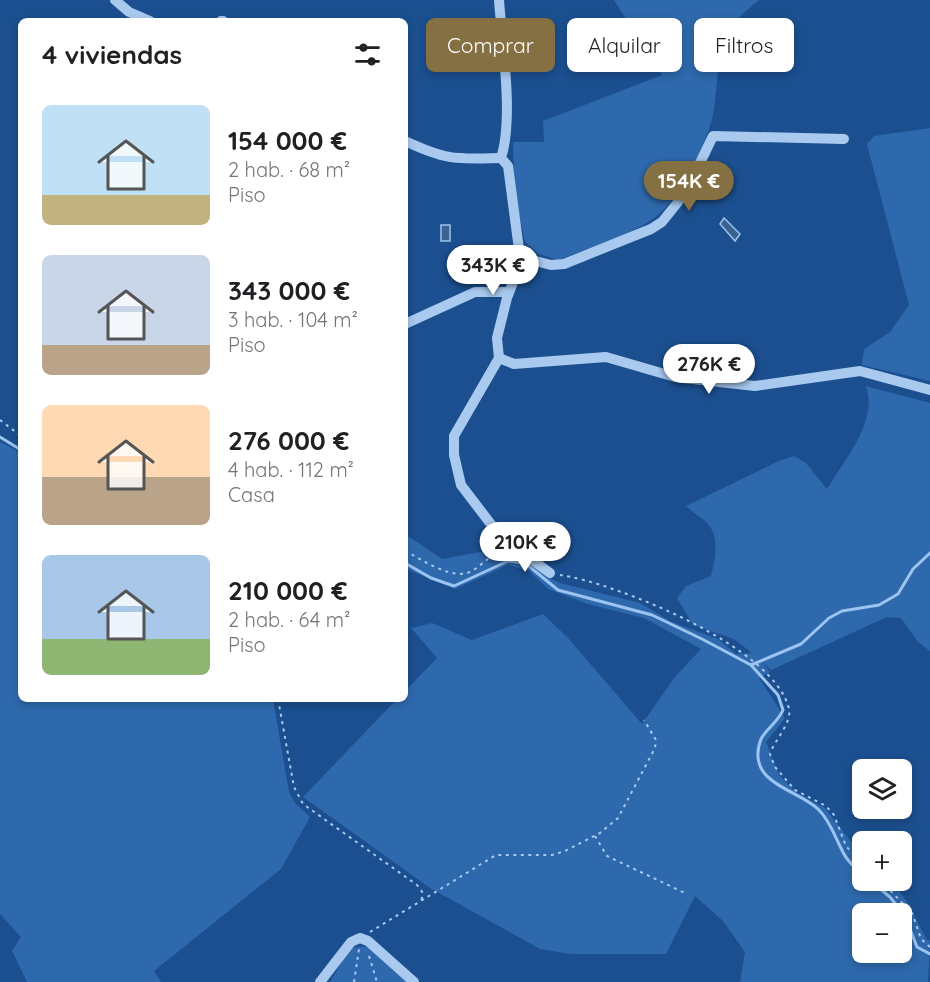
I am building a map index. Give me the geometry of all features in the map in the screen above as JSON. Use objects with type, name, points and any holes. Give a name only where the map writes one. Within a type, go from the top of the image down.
[{"type":"street","points":[[115,0],[129,12],[143,18]]},
{"type":"street","points":[[499,0],[505,96],[505,145],[501,158]]},
{"type":"street","points":[[520,257],[551,265],[564,264],[651,229],[673,211],[686,192],[713,136],[844,140]]},
{"type":"street","points":[[408,142],[438,157],[467,160],[501,158]]},
{"type":"street","points":[[501,158],[508,166],[520,257],[497,338],[499,358],[454,436],[453,455],[461,484],[500,536],[550,573]]},
{"type":"street","points":[[408,323],[475,292],[509,292]]},
{"type":"street","points":[[499,358],[514,364],[606,357],[675,377],[755,386],[860,371],[930,390]]},
{"type":"street","points":[[320,982],[351,942],[360,938],[368,941],[414,982]]},
{"type":"path","points":[[0,420],[18,434]]},
{"type":"path","points":[[408,552],[460,574],[472,571],[486,558],[517,550]]},
{"type":"path","points":[[550,573],[584,579],[615,592],[640,598],[716,635],[750,659],[773,680],[789,710],[788,721],[770,754],[775,767],[795,790],[826,807],[834,815],[846,846],[852,853]]},
{"type":"path","points":[[280,702],[294,787],[303,804],[417,885],[423,894],[421,902]]},
{"type":"path","points":[[360,938],[421,902],[481,861],[496,855],[552,855],[595,836],[618,818],[655,748],[656,740],[644,720]]},
{"type":"path","points":[[595,836],[608,856],[687,894]]},
{"type":"path","points":[[891,891],[912,913],[921,939],[930,947]]},
{"type":"path","points":[[354,982],[360,938]]},
{"type":"path","points":[[360,938],[377,982]]},
{"type":"shaded area","points":[[614,0],[759,0],[739,18],[694,18],[694,72],[718,72],[714,110],[707,136],[693,166],[668,205],[649,222],[637,228],[558,260],[539,254],[525,242],[514,191],[513,142],[544,142],[543,121],[662,75],[660,72],[682,72],[682,18],[626,18]]},
{"type":"shaded area","points":[[930,128],[930,381],[862,365],[864,349],[890,332],[909,305],[867,144],[874,136]]},
{"type":"shaded area","points":[[724,218],[740,234],[735,241],[720,224]]},
{"type":"shaded area","points":[[441,225],[450,225],[450,241],[441,241]]},
{"type":"shaded area","points":[[866,386],[930,403],[930,651],[918,642],[901,618],[887,617],[771,670],[763,663],[770,672],[759,678],[785,718],[766,742],[779,775],[797,793],[825,808],[852,843],[852,891],[898,891],[908,903],[852,903],[852,963],[912,963],[912,911],[927,940],[930,940],[928,982],[740,982],[745,952],[723,921],[695,896],[666,954],[571,954],[540,949],[430,888],[303,797],[394,702],[408,702],[408,688],[437,658],[411,628],[432,623],[472,640],[543,614],[568,638],[642,724],[674,678],[701,649],[644,618],[588,604],[548,589],[529,571],[508,565],[455,589],[408,568],[408,536],[442,559],[496,549],[511,535],[524,547],[542,574],[560,583],[640,603],[672,622],[718,639],[736,654],[752,653],[734,639],[693,625],[677,598],[686,586],[711,576],[716,547],[710,527],[686,506],[781,460],[794,456],[806,463],[827,489],[858,440],[864,426],[869,400]]},
{"type":"shaded area","points":[[0,442],[18,452],[18,702],[274,702],[289,792],[295,803],[310,817],[281,869],[154,971],[161,982],[27,982],[12,951],[21,937],[0,914]]},
{"type":"shaded area","points":[[369,946],[409,982],[330,982],[350,948]]},
{"type":"waterway","points":[[0,437],[18,448]]},
{"type":"waterway","points":[[751,665],[801,644],[829,618],[842,611],[879,605],[898,594],[913,569],[930,553]]},
{"type":"waterway","points":[[408,565],[431,578],[454,586],[508,561],[525,563],[558,590],[652,615],[751,665],[778,695],[783,710],[761,739],[758,754],[760,766],[776,783],[819,810],[852,864]]},
{"type":"waterway","points":[[883,891],[905,916],[917,947],[930,954]]}]
